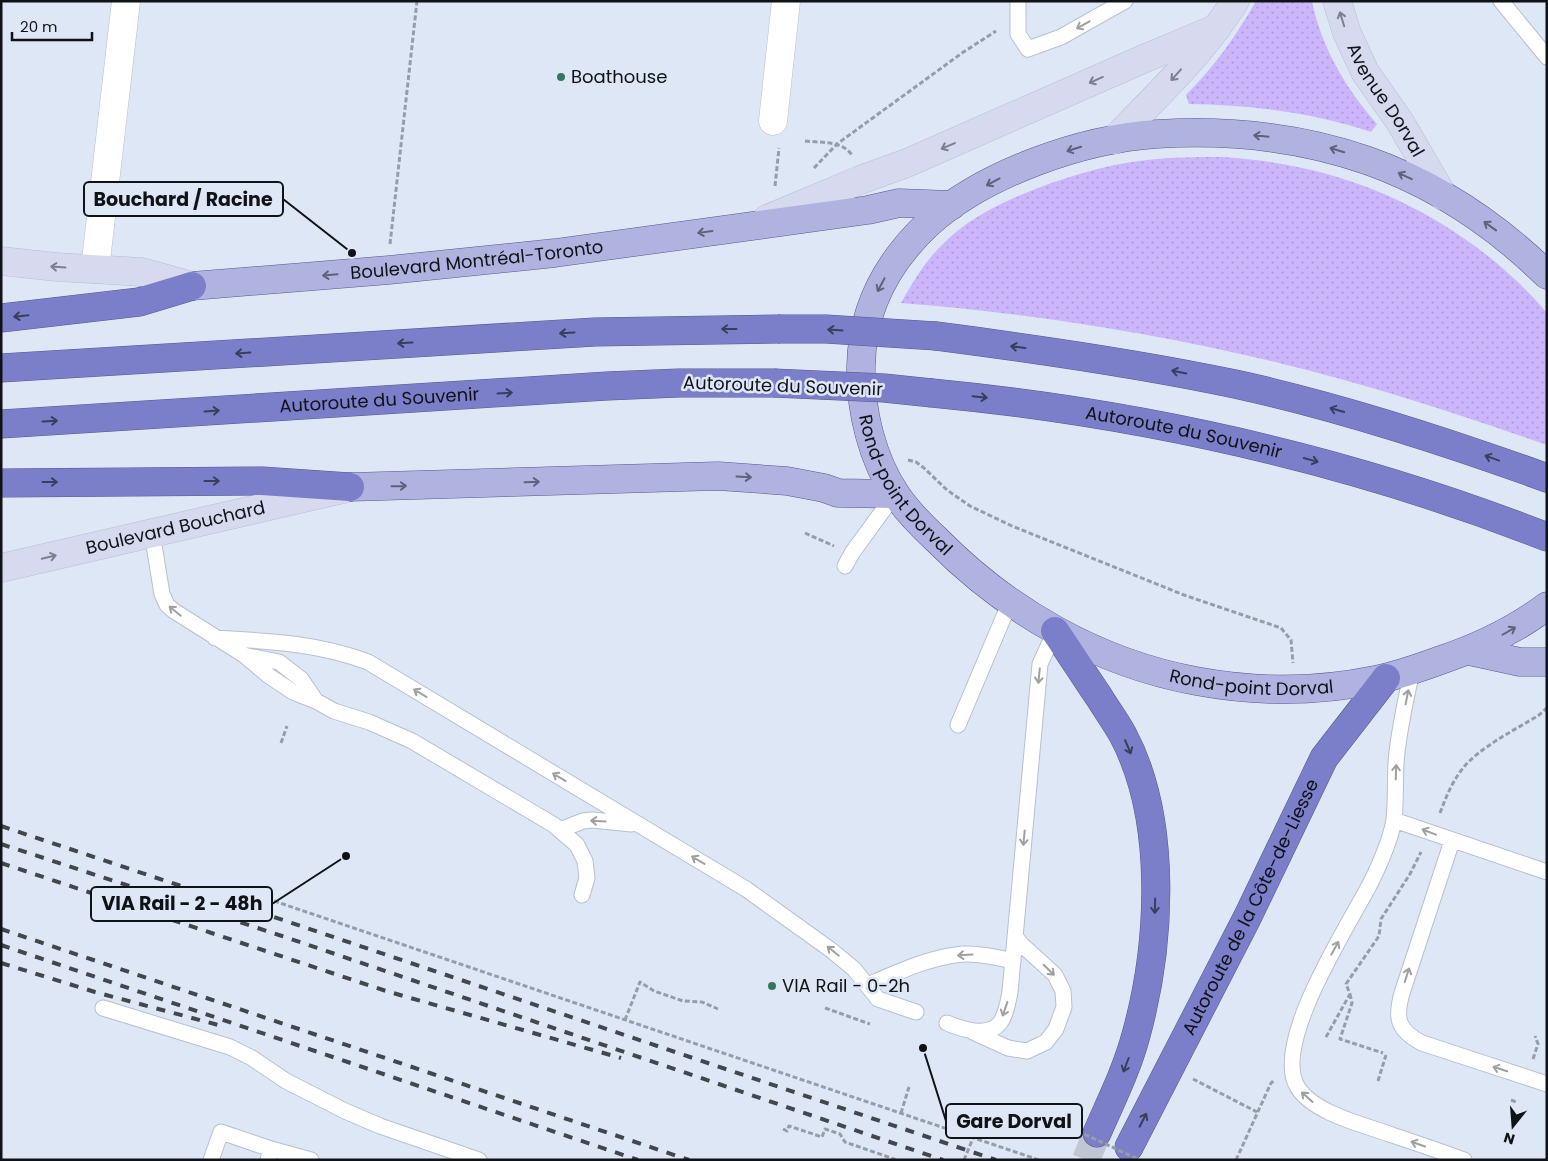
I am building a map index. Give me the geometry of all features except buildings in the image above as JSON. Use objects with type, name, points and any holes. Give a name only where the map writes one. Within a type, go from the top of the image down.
[{"type":"highway","points":[[1,318],[139,302],[192,286]]},
{"type":"highway","points":[[1,368],[586,332],[778,328],[936,336],[1130,363],[1236,384],[1408,431],[1480,454],[1542,477]]},
{"type":"highway","name":"Autoroute du Souvenir","points":[[1,424],[679,382],[774,383],[884,388],[996,399],[1066,409],[1180,429],[1244,443],[1407,487],[1547,537]]},
{"type":"highway","points":[[1,483],[262,481],[350,487]]},
{"type":"highway","points":[[1055,631],[1124,736],[1139,774],[1150,821],[1152,842],[1155,903],[1152,955],[1146,994],[1129,1056],[1097,1133]]},
{"type":"highway","name":"Autoroute de la Côte-de-Liesse","points":[[1134,1153],[1308,788],[1324,758],[1386,678]]},
{"type":"main road","name":"Rond-point Dorval","points":[[1547,275],[1493,228],[1443,196],[1365,159],[1324,146],[1290,139],[1227,132],[1184,132],[1114,140],[1068,151],[1018,169],[952,205],[917,234],[899,256],[874,297],[864,332],[860,388],[864,411],[877,456],[895,494],[909,512],[951,555],[1010,602],[1055,631],[1081,644],[1159,672],[1196,681],[1239,687],[1285,689],[1337,686],[1386,678],[1468,651],[1506,634],[1547,606]]},
{"type":"main road","name":"Boulevard Montréal-Toronto","points":[[192,286],[389,270],[556,252],[868,210],[900,203],[952,205]]},
{"type":"main road","points":[[350,487],[718,476],[786,482],[824,488],[838,493],[895,494]]},
{"type":"main road","points":[[1468,651],[1520,662],[1547,662]]},
{"type":"street","points":[[96,269],[126,1]]},
{"type":"street","points":[[776,131],[786,1]]},
{"type":"street","points":[[1114,140],[1174,79],[1217,28],[1236,1]]},
{"type":"street","name":"Avenue Dorval","points":[[1337,1],[1347,33],[1364,72],[1400,122],[1443,196]]},
{"type":"street","points":[[754,225],[860,180],[907,163],[1217,28]]},
{"type":"street","name":"Boulevard Montréal-Toronto","points":[[1,261],[142,272],[192,286]]},
{"type":"street","name":"Boulevard Bouchard","points":[[1,568],[350,487]]},
{"type":"lane","points":[[1018,1],[1018,34],[1028,48],[1061,37],[1125,1]]},
{"type":"lane","points":[[1501,1],[1547,57]]},
{"type":"lane","points":[[845,566],[852,553],[895,494]]},
{"type":"lane","points":[[152,533],[162,594],[167,605],[191,623],[244,656],[279,662],[301,679],[316,701],[334,711],[369,722],[412,741],[554,825],[577,845],[584,861],[587,878],[582,895]]},
{"type":"lane","points":[[958,725],[1010,602]]},
{"type":"lane","points":[[967,1030],[992,1029],[1000,1023],[1006,1010],[1010,992],[1040,664],[1055,631]]},
{"type":"lane","points":[[215,638],[316,646],[368,662],[746,889],[800,927],[854,969],[878,999],[916,1012]]},
{"type":"lane","points":[[1412,670],[1396,763],[1394,820],[1381,862],[1323,971],[1300,1024],[1292,1054],[1292,1069],[1295,1083],[1305,1097],[1323,1108],[1350,1120],[1464,1160]]},
{"type":"lane","points":[[560,830],[583,821],[592,820],[639,825]]},
{"type":"lane","points":[[1394,820],[1547,872]]},
{"type":"lane","points":[[1452,841],[1402,993],[1398,1009],[1399,1022],[1408,1034],[1422,1043],[1547,1084]]},
{"type":"lane","points":[[947,1023],[1008,1048],[1027,1051],[1046,1042],[1056,1029],[1064,1007],[1063,991],[1055,975],[1020,944],[1015,936]]},
{"type":"lane","points":[[868,985],[929,961],[963,954],[987,955],[1013,961]]},
{"type":"lane","points":[[103,1008],[230,1046],[286,1081],[345,1111],[380,1126],[480,1160]]},
{"type":"lane","points":[[211,1160],[221,1132],[269,1154],[311,1160]]},
{"type":"path","points":[[389,251],[417,1]]},
{"type":"path","points":[[812,170],[838,144],[962,53],[1018,18]]},
{"type":"path","points":[[775,186],[776,131]]},
{"type":"path","points":[[805,141],[838,144],[847,148],[854,161]]},
{"type":"path","name":"Rond-point Dorval","points":[[903,459],[916,462],[947,490],[970,506],[1012,526],[1184,595],[1281,628],[1291,640],[1294,664]]},
{"type":"path","points":[[805,533],[822,541]]},
{"type":"path","points":[[1437,821],[1454,782],[1464,767],[1478,754],[1547,708]]},
{"type":"path","points":[[281,743],[287,726]]},
{"type":"path","points":[[1378,1081],[1384,1054],[1340,1039],[1352,1002],[1346,984],[1379,936],[1381,919],[1410,874],[1422,851]]},
{"type":"path","points":[[274,901],[1039,1160]]},
{"type":"path","points":[[625,1020],[640,982],[661,994],[683,1001],[702,1002],[718,1009]]},
{"type":"path","points":[[1326,1037],[1350,994]]},
{"type":"path","points":[[824,1008],[870,1024]]},
{"type":"path","points":[[1533,1060],[1538,1044],[1535,1036]]},
{"type":"path","points":[[1190,1077],[1258,1112]]},
{"type":"path","points":[[1236,1160],[1271,1083],[1278,1078]]},
{"type":"path","points":[[901,1113],[909,1087]]},
{"type":"path","points":[[1511,1100],[1516,1102]]},
{"type":"path","points":[[1031,1111],[1134,1153]]},
{"type":"path","points":[[783,1129],[787,1131],[789,1126],[822,1137],[826,1129],[840,1134],[845,1142],[897,1160]]},
{"type":"path","points":[[964,1160],[973,1138]]},
{"type":"shaded area","points":[[1256,1],[1312,1],[1322,35],[1337,67],[1355,97],[1377,124],[1371,132],[1327,119],[1281,111],[1189,104],[1186,95],[1224,51]]},
{"type":"shaded area","points":[[1223,157],[1292,166],[1337,177],[1371,189],[1404,203],[1436,221],[1467,240],[1496,262],[1547,313],[1547,445],[1380,390],[1232,352],[1138,333],[1044,318],[901,303],[925,265],[951,236],[996,206],[1048,184],[1113,165],[1166,158]]},
{"type":"tunnel","points":[[1086,1160],[1097,1133]]},
{"type":"railway","points":[[1,826],[996,1160]]},
{"type":"railway","points":[[1,844],[282,936],[943,1160]]},
{"type":"railway","points":[[1,863],[386,991],[621,1058]]},
{"type":"railway","points":[[1,929],[689,1160]]},
{"type":"railway","points":[[1,945],[638,1160]]},
{"type":"railway","points":[[1,963],[95,992],[222,1026]]},
{"type":"place","name":"Boathouse","points":[[561,77]]},
{"type":"place","name":"Bouchard / Racine","points":[[352,253]]},
{"type":"place","name":"VIA Rail - 2 - 48h","points":[[346,856]]},
{"type":"place","name":"VIA Rail - 0-2h","points":[[772,986]]},
{"type":"place","name":"Gare Dorval","points":[[923,1048]]}]
